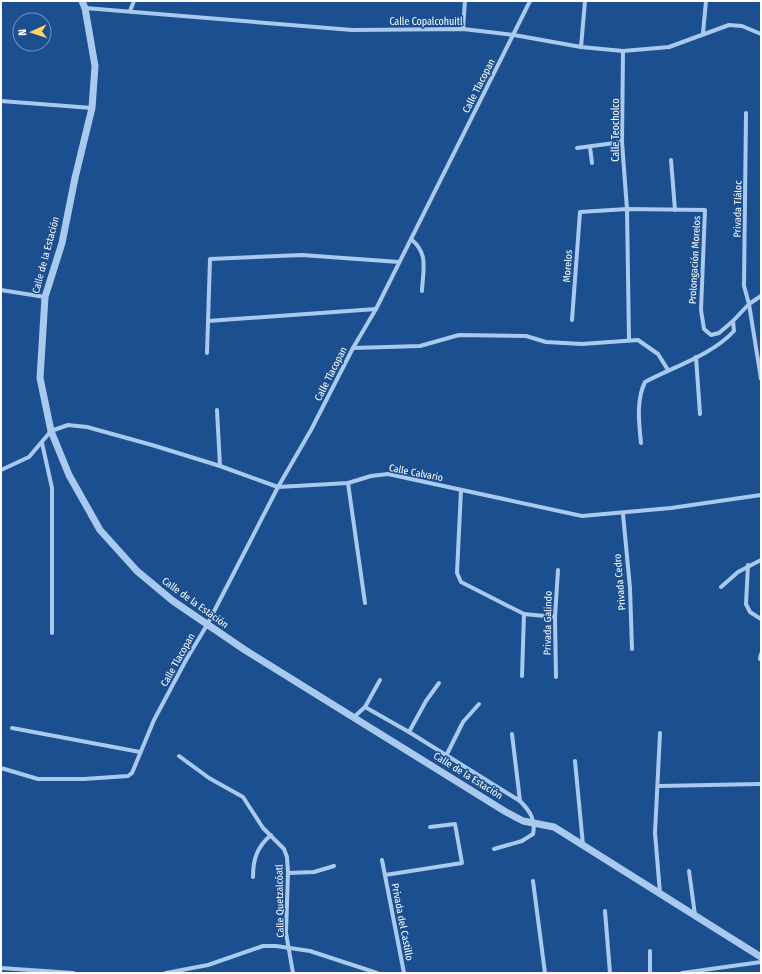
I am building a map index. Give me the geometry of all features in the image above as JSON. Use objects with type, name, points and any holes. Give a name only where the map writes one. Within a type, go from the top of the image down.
[{"type":"street","points":[[130,10],[134,1]]},
{"type":"street","points":[[463,29],[465,1]]},
{"type":"street","name":"Calle Tlacopan","points":[[2,770],[38,779],[84,779],[130,775],[186,660],[207,625],[278,487],[311,430],[353,348],[376,309],[530,1]]},
{"type":"street","points":[[581,47],[585,1]]},
{"type":"street","points":[[703,33],[706,1]]},
{"type":"street","name":"Calle Copalcohuitl","points":[[84,4],[130,10],[352,30],[463,29],[514,35],[581,47],[623,51],[669,47],[703,33],[729,25],[742,26],[761,34]]},
{"type":"street","name":"Calle de la Estación","points":[[84,4],[95,66],[92,108],[75,178],[62,242],[45,297],[40,378],[51,431],[69,475],[100,530],[137,571],[173,601],[245,650],[354,716],[506,812],[523,821],[554,828],[761,957]]},
{"type":"street","name":"Calle Teocholco","points":[[623,51],[622,142],[627,209],[629,340]]},
{"type":"street","points":[[1,101],[92,108]]},
{"type":"street","name":"Privada Tláloc","points":[[746,113],[744,286],[749,304],[761,379]]},
{"type":"street","points":[[577,148],[622,142]]},
{"type":"street","points":[[590,147],[592,163]]},
{"type":"street","points":[[671,160],[675,210]]},
{"type":"street","name":"Prolongación Morelos","points":[[580,212],[627,209],[705,210],[700,310],[704,329],[711,335],[719,333],[733,321]]},
{"type":"street","name":"Morelos","points":[[572,320],[580,212]]},
{"type":"street","points":[[411,239],[420,246],[423,254],[422,291]]},
{"type":"street","points":[[207,353],[210,259],[302,255],[399,262]]},
{"type":"street","points":[[1,290],[45,297]]},
{"type":"street","points":[[641,443],[638,414],[641,389],[645,382],[696,357],[728,337],[734,331],[733,321],[749,304],[761,296]]},
{"type":"street","points":[[208,321],[376,309]]},
{"type":"street","points":[[353,348],[420,346],[459,335],[526,336],[546,342],[582,344],[638,340],[658,354],[668,370]]},
{"type":"street","points":[[696,357],[700,414]]},
{"type":"street","points":[[217,410],[220,466]]},
{"type":"street","name":"Calle Calvario","points":[[51,431],[68,425],[88,427],[220,466],[278,487],[348,483],[371,476],[388,474],[582,516],[622,514],[761,495]]},
{"type":"street","points":[[1,470],[29,457],[51,431]]},
{"type":"street","points":[[42,443],[52,488],[52,633]]},
{"type":"street","points":[[348,483],[365,603]]},
{"type":"street","points":[[461,490],[458,578],[465,586],[524,614],[555,618]]},
{"type":"street","name":"Privada Cedro","points":[[622,514],[630,588],[632,649]]},
{"type":"street","points":[[721,587],[748,565],[761,560]]},
{"type":"street","points":[[748,565],[746,604],[750,612],[761,619]]},
{"type":"street","name":"Privada Galindo","points":[[556,677],[555,618],[558,570]]},
{"type":"street","points":[[522,676],[524,614]]},
{"type":"street","points":[[354,716],[365,707],[380,680]]},
{"type":"street","points":[[409,732],[426,701],[439,683]]},
{"type":"street","points":[[446,756],[463,722],[478,704]]},
{"type":"street","points":[[365,707],[409,732],[520,801],[528,808],[535,824],[533,834],[522,841],[494,849]]},
{"type":"street","points":[[12,728],[140,752]]},
{"type":"street","points":[[660,733],[655,833],[660,893]]},
{"type":"street","points":[[512,734],[520,801]]},
{"type":"street","name":"Calle Quetzalcóatl","points":[[179,756],[208,778],[243,797],[255,816],[284,849],[288,873],[286,933],[293,973]]},
{"type":"street","points":[[576,761],[583,845]]},
{"type":"street","points":[[658,786],[760,784]]},
{"type":"street","name":"Privada del Castillo","points":[[385,875],[462,863],[455,824],[430,828]]},
{"type":"street","points":[[252,877],[256,855],[261,844],[271,835]]},
{"type":"street","name":"Privada del Castillo","points":[[382,860],[404,973]]},
{"type":"street","points":[[288,873],[314,872],[334,866]]},
{"type":"street","points":[[689,871],[695,916]]},
{"type":"street","points":[[533,881],[545,973]]},
{"type":"street","points":[[605,911],[610,973]]},
{"type":"street","points":[[166,973],[208,965],[263,946],[289,947],[310,951],[377,973]]},
{"type":"street","points":[[650,951],[650,973]]},
{"type":"street","points":[[682,973],[761,962]]},
{"type":"street","points":[[1,968],[73,973]]}]
